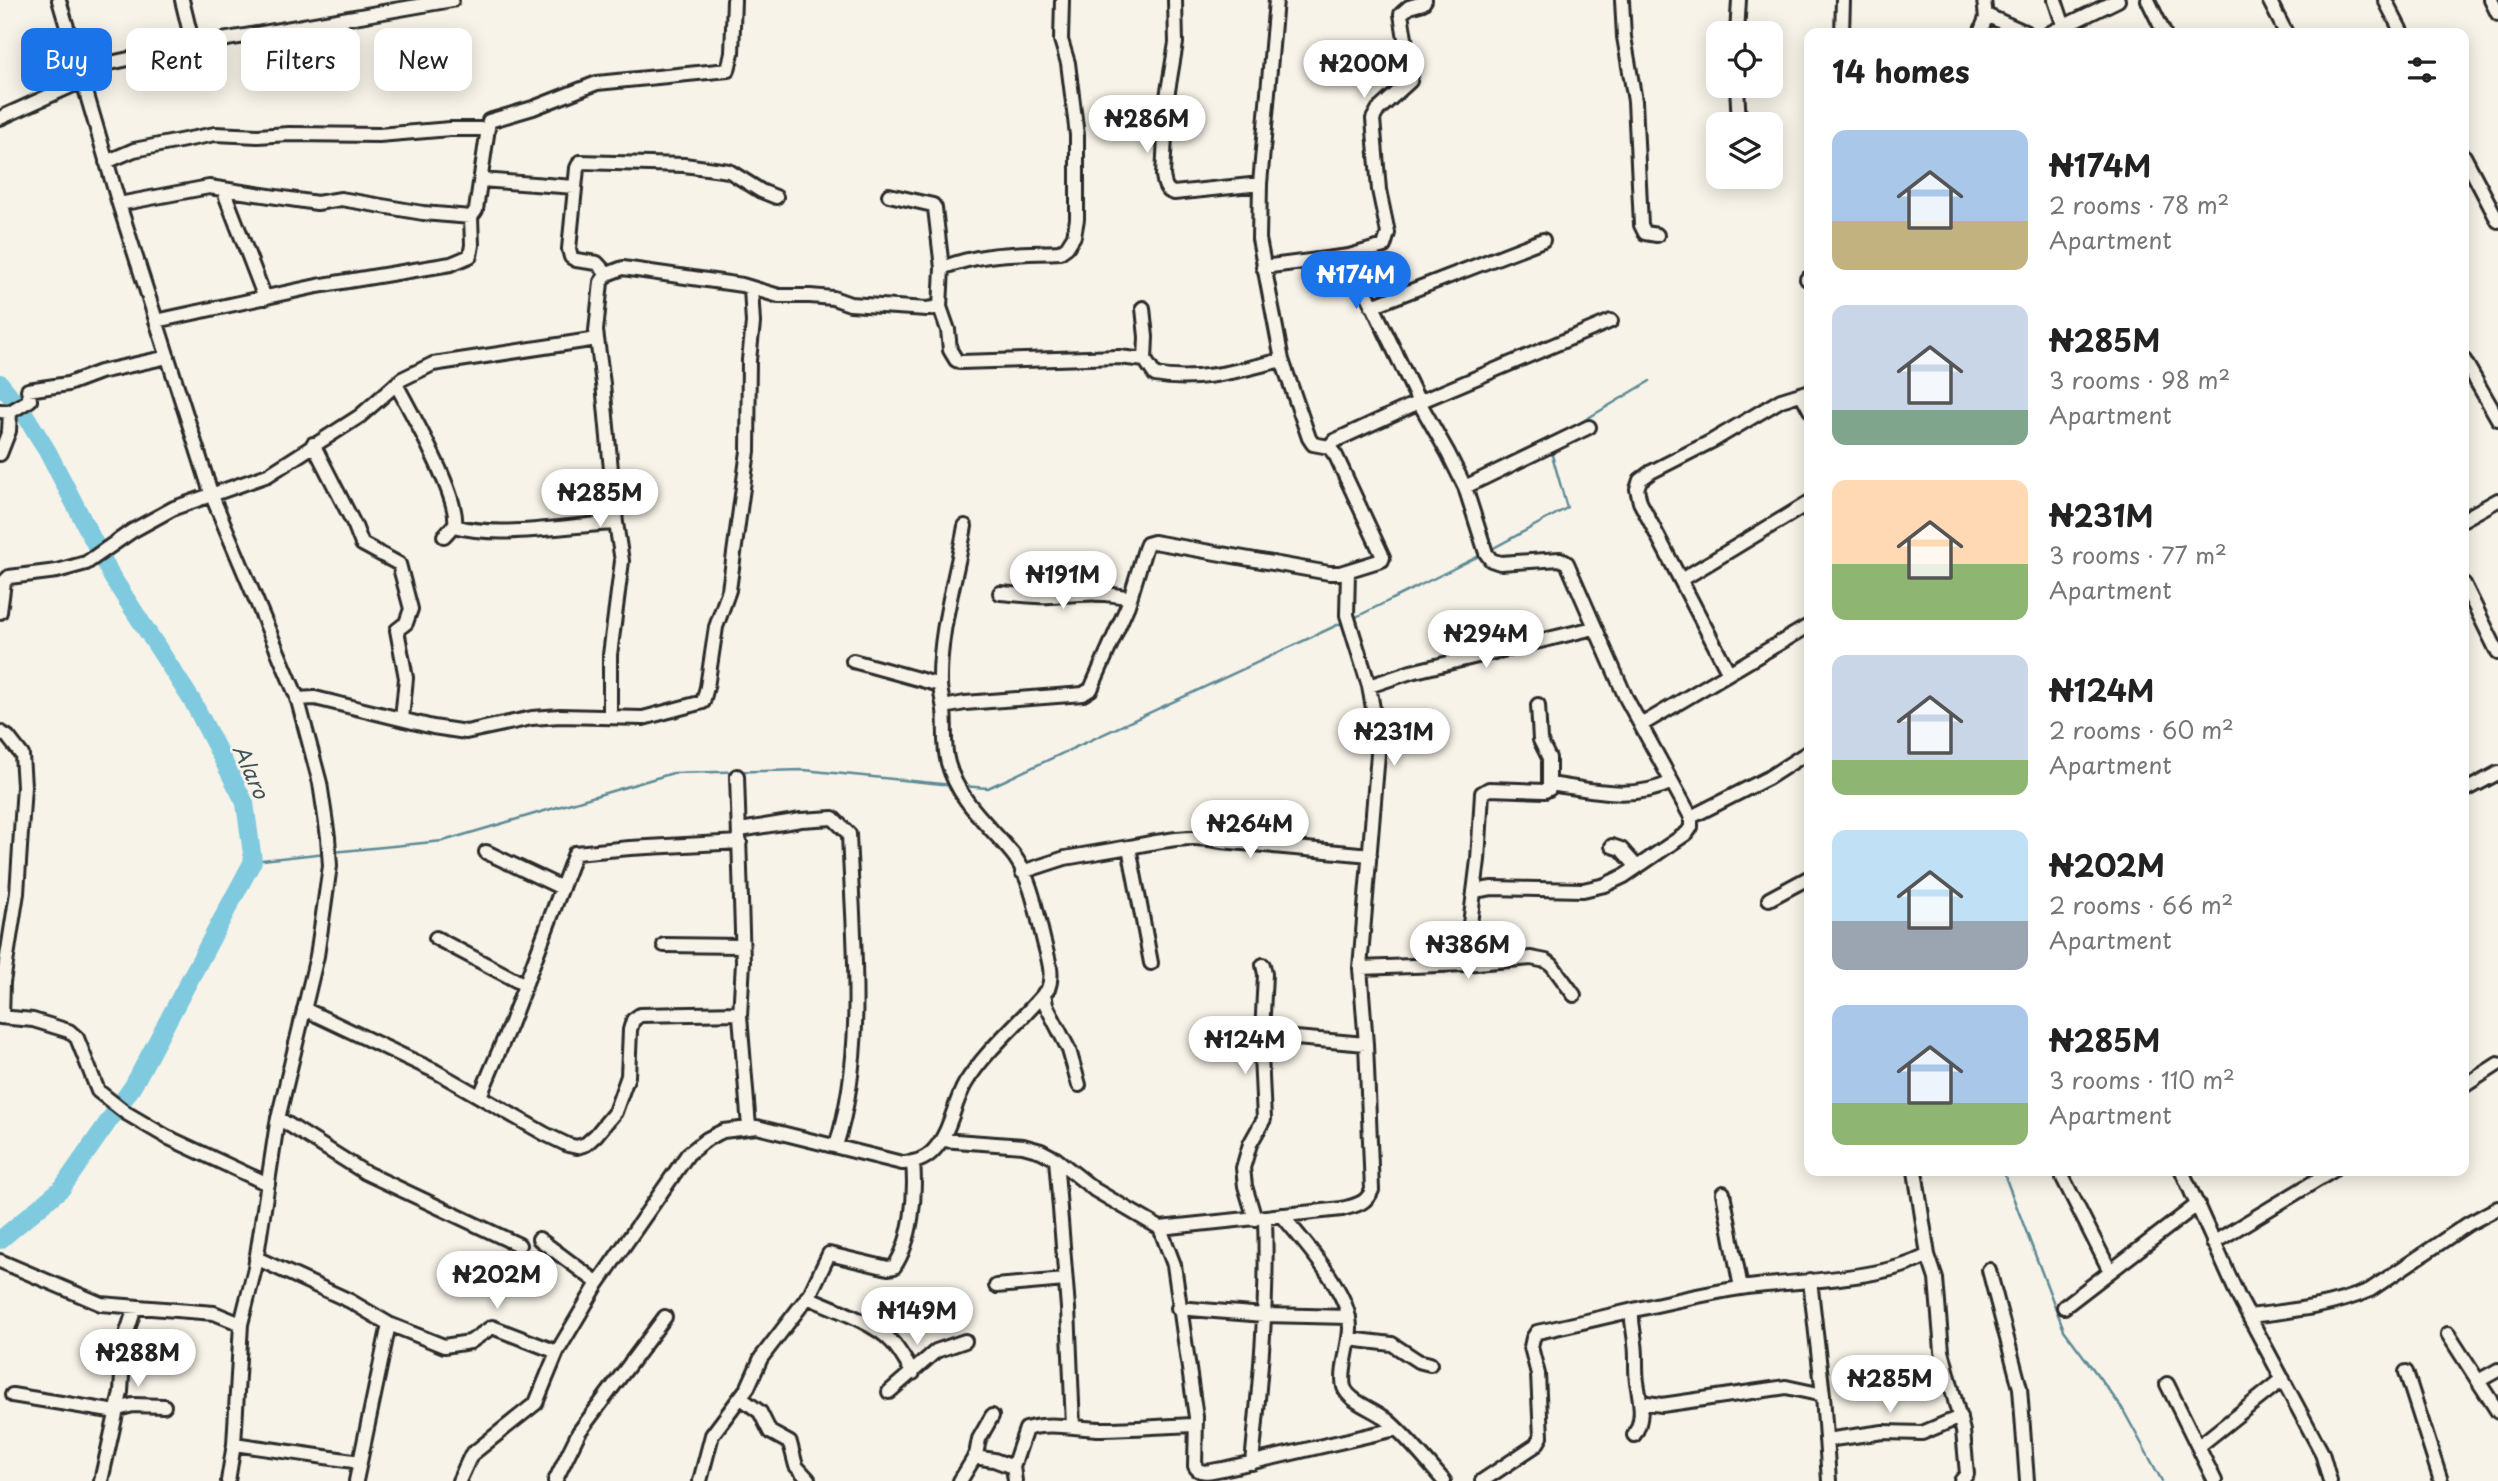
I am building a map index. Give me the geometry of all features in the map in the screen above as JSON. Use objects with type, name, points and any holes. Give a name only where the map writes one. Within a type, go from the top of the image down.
[{"type":"street","points":[[59,0],[67,28]]},
{"type":"street","points":[[182,0],[189,28]]},
{"type":"street","points":[[227,39],[452,0]]},
{"type":"street","points":[[156,321],[451,264],[470,256],[471,217],[476,210],[489,121],[533,108],[597,83],[727,70],[732,54],[734,0]]},
{"type":"street","points":[[942,268],[967,258],[1002,253],[1060,252],[1074,236],[1077,219],[1077,135],[1069,63],[1061,40],[1062,0]]},
{"type":"street","points":[[1175,0],[1175,43],[1167,97],[1163,175],[1165,184],[1170,192],[1174,193],[1260,184]]},
{"type":"street","points":[[1276,0],[1260,184],[1259,239],[1282,360],[1309,438],[1313,444],[1329,447]]},
{"type":"street","points":[[1263,267],[1349,256],[1384,246],[1388,233],[1379,190],[1373,119],[1378,110],[1410,81],[1401,14],[1425,0]]},
{"type":"street","points":[[1622,0],[1624,37],[1636,113],[1641,225],[1645,233],[1657,235]]},
{"type":"street","points":[[1738,21],[1739,0]]},
{"type":"street","points":[[1842,28],[1843,0]]},
{"type":"street","points":[[1982,28],[1986,15],[1984,0]]},
{"type":"street","points":[[2055,0],[2064,27],[2118,0]]},
{"type":"street","points":[[2148,0],[2162,28]]},
{"type":"street","points":[[2269,0],[2283,28]]},
{"type":"street","points":[[2385,0],[2399,28]]},
{"type":"street","points":[[2491,0],[2498,14]]},
{"type":"street","points":[[1986,15],[2016,28]]},
{"type":"street","points":[[0,118],[50,91]]},
{"type":"street","points":[[85,91],[212,496],[297,699],[320,783],[330,866],[317,956],[278,1118],[256,1258],[241,1324],[234,1444],[228,1481]]},
{"type":"street","points":[[106,162],[134,150],[215,134],[379,135],[488,129]]},
{"type":"street","points":[[607,274],[597,263],[571,257],[569,249],[578,165],[585,160],[684,165],[729,171],[776,197]]},
{"type":"street","points":[[2469,166],[2498,221]]},
{"type":"street","points":[[481,180],[575,187]]},
{"type":"street","points":[[119,204],[209,187],[317,203],[341,199],[422,213],[471,217]]},
{"type":"street","points":[[223,189],[265,298]]},
{"type":"street","points":[[889,195],[933,205],[942,268],[940,307],[948,330],[950,350],[956,360],[1119,357],[1145,360]]},
{"type":"street","points":[[1372,306],[1543,240]]},
{"type":"street","points":[[1349,256],[1419,402],[1465,487],[1482,546],[1491,560],[1500,563],[1560,559],[1567,563],[1594,628],[1641,726],[1691,817],[1691,827],[1687,832],[1637,867],[1605,885],[1583,890],[1492,888],[1474,891]]},
{"type":"street","points":[[610,716],[610,655],[622,572],[597,339],[598,295],[601,282],[607,274],[623,268],[751,288],[779,296],[833,298],[850,303],[927,309],[940,307]]},
{"type":"street","points":[[297,699],[315,698],[433,727],[466,732],[531,718],[643,718],[703,702],[716,627],[729,590],[748,451],[749,360],[753,323],[751,288]]},
{"type":"street","points":[[1143,308],[1145,360],[1155,375],[1176,379],[1213,376],[1282,360]]},
{"type":"street","points":[[1329,447],[1334,441],[1419,402],[1611,321]]},
{"type":"street","points":[[0,612],[4,582],[9,577],[57,571],[86,563],[126,535],[190,501],[212,496],[268,475],[359,416],[419,369],[433,364],[597,339]]},
{"type":"street","points":[[0,454],[9,431],[5,412],[30,401],[28,390],[68,384],[100,372],[168,357]]},
{"type":"street","points":[[2469,369],[2498,419]]},
{"type":"street","points":[[397,384],[434,458],[455,510],[454,526],[444,537]]},
{"type":"street","points":[[1729,673],[1640,502],[1637,489],[1640,480],[1651,472],[1712,441],[1781,400],[1804,393]]},
{"type":"street","points":[[1465,487],[1588,427]]},
{"type":"street","points":[[313,444],[362,544],[399,564],[411,610],[406,623],[397,630],[406,678],[402,719]]},
{"type":"street","points":[[944,707],[1083,694],[1091,689],[1130,598],[1147,544],[1154,542],[1329,573],[1348,571],[1382,560],[1383,554],[1329,447]]},
{"type":"street","points":[[2469,516],[2498,500]]},
{"type":"street","points":[[1681,580],[1804,506]]},
{"type":"street","points":[[454,526],[470,530],[531,530],[616,523]]},
{"type":"street","points":[[459,1481],[471,1455],[536,1404],[557,1352],[598,1283],[688,1154],[723,1131],[749,1127],[781,1131],[902,1163],[913,1163],[930,1154],[942,1140],[967,1082],[1044,993],[1051,981],[1050,964],[1037,907],[1023,872],[1016,859],[971,809],[947,762],[940,685],[946,614],[965,526]]},
{"type":"street","points":[[942,1140],[1023,1146],[1041,1151],[1056,1159],[1095,1190],[1160,1228],[1351,1207],[1368,1199],[1373,1190],[1360,968],[1379,742],[1369,686],[1347,615],[1348,571]]},
{"type":"street","points":[[1000,593],[1050,596],[1095,592],[1130,598]]},
{"type":"street","points":[[2469,594],[2498,653]]},
{"type":"street","points":[[1369,686],[1411,672],[1594,628]]},
{"type":"street","points":[[1641,726],[1804,629]]},
{"type":"street","points":[[853,662],[940,685]]},
{"type":"street","points":[[1465,964],[1482,793],[1489,789],[1549,789],[1549,758],[1539,736],[1538,705]]},
{"type":"street","points":[[0,732],[8,737],[22,755],[24,786],[17,893],[3,982],[1,1017],[33,1020],[69,1031],[77,1038],[98,1091],[126,1113],[167,1137],[268,1184]]},
{"type":"street","points":[[1691,817],[1768,778],[1804,755]]},
{"type":"street","points":[[2469,788],[2498,773]]},
{"type":"street","points":[[737,776],[742,946],[740,1013],[749,1127]]},
{"type":"street","points":[[1550,785],[1628,794],[1662,787],[1672,782]]},
{"type":"street","points":[[480,1096],[575,853],[740,836],[801,820],[833,818],[849,834],[856,1010],[848,1105],[836,1146]]},
{"type":"street","points":[[1023,872],[1065,858],[1187,836],[1370,855]]},
{"type":"street","points":[[1612,846],[1621,849],[1637,867]]},
{"type":"street","points":[[1129,847],[1151,963]]},
{"type":"street","points":[[486,852],[562,888]]},
{"type":"street","points":[[1769,898],[1804,880]]},
{"type":"street","points":[[436,938],[525,985]]},
{"type":"street","points":[[664,945],[742,946]]},
{"type":"street","points":[[1360,968],[1465,964],[1531,958],[1552,965],[1574,995]]},
{"type":"street","points":[[1252,1463],[1261,1382],[1267,1268],[1260,1219],[1245,1186],[1243,1168],[1250,1144],[1264,1119],[1263,965]]},
{"type":"street","points":[[1044,993],[1046,1005],[1069,1050],[1079,1085]]},
{"type":"street","points":[[304,1009],[435,1071],[545,1135],[577,1147],[586,1144],[596,1135],[615,1112],[628,1076],[633,1020],[640,1015],[740,1013]]},
{"type":"street","points":[[1265,1035],[1366,1044]]},
{"type":"street","points":[[2469,1083],[2498,1064]]},
{"type":"street","points":[[278,1118],[364,1172],[519,1245]]},
{"type":"street","points":[[1056,1159],[1073,1426]]},
{"type":"street","points":[[700,1481],[712,1435],[741,1398],[761,1358],[807,1297],[831,1253],[879,1267],[894,1267],[906,1236],[916,1189],[913,1163]]},
{"type":"street","points":[[1916,1176],[1928,1255],[1936,1279],[1942,1351],[1963,1430],[1967,1474],[1961,1481]]},
{"type":"street","points":[[2184,1176],[2213,1243],[2249,1316],[2322,1453],[2330,1481]]},
{"type":"street","points":[[2213,1243],[2324,1176]]},
{"type":"street","points":[[2063,1178],[2110,1271]]},
{"type":"street","points":[[1723,1193],[1741,1288]]},
{"type":"street","points":[[2064,1307],[2198,1204]]},
{"type":"street","points":[[2249,1316],[2310,1308],[2362,1293],[2393,1276],[2468,1224],[2498,1208]]},
{"type":"street","points":[[1282,1216],[1327,1275],[1340,1295],[1349,1317],[1344,1387],[1349,1394],[1387,1419],[1444,1481]]},
{"type":"street","points":[[1160,1228],[1174,1265],[1178,1308],[1196,1417],[1194,1426],[1197,1470],[1202,1472],[1252,1463],[1396,1429]]},
{"type":"street","points":[[539,1239],[598,1283]]},
{"type":"street","points":[[1482,1481],[1536,1445],[1541,1437],[1538,1374],[1531,1348],[1532,1338],[1537,1332],[1741,1288],[1880,1272],[1916,1262],[1928,1255]]},
{"type":"street","points":[[256,1258],[350,1301],[389,1324],[444,1346],[470,1342],[492,1326],[557,1352]]},
{"type":"street","points":[[0,1261],[101,1304],[214,1313],[241,1324]]},
{"type":"street","points":[[1989,1270],[2020,1388],[2027,1481]]},
{"type":"street","points":[[1810,1279],[1829,1481]]},
{"type":"street","points":[[996,1286],[1065,1280]]},
{"type":"street","points":[[807,1297],[882,1333],[891,1341],[913,1373]]},
{"type":"street","points":[[101,1481],[121,1392],[124,1341],[135,1308]]},
{"type":"street","points":[[1178,1308],[1264,1315],[1349,1317]]},
{"type":"street","points":[[1632,1311],[1631,1325],[1636,1342],[1636,1381],[1640,1402],[1640,1426],[1634,1435]]},
{"type":"street","points":[[555,1481],[579,1432],[665,1317]]},
{"type":"street","points":[[356,1481],[389,1324]]},
{"type":"street","points":[[2448,1334],[2480,1380],[2498,1412]]},
{"type":"street","points":[[1349,1339],[1392,1344],[1419,1361],[1430,1364]]},
{"type":"street","points":[[889,1392],[936,1352],[965,1341]]},
{"type":"street","points":[[2480,1380],[2498,1370]]},
{"type":"street","points":[[2406,1372],[2441,1481]]},
{"type":"street","points":[[2199,1446],[2283,1379]]},
{"type":"street","points":[[2167,1384],[2215,1481]]},
{"type":"street","points":[[1640,1402],[1662,1405],[1786,1387],[1823,1395]]},
{"type":"street","points":[[12,1395],[91,1410],[133,1405],[164,1406]]},
{"type":"street","points":[[741,1398],[760,1412],[769,1432],[790,1443],[796,1466],[807,1481]]},
{"type":"street","points":[[960,1481],[992,1416]]},
{"type":"street","points":[[1826,1440],[1883,1432],[1923,1433],[1960,1417]]},
{"type":"street","points":[[1015,1481],[1013,1467],[1026,1429],[1073,1426],[1100,1429],[1194,1426]]},
{"type":"street","points":[[234,1444],[359,1462]]},
{"type":"street","points":[[974,1457],[995,1460],[1013,1467]]},
{"type":"waterway","points":[[1563,433],[1650,381]]},
{"type":"waterway","name":"Alaro","points":[[0,383],[24,413],[48,452],[112,577],[193,702],[245,803],[253,861],[133,1086],[62,1188],[0,1240]]},
{"type":"waterway","points":[[1490,550],[1567,508],[1552,455],[1555,448]]},
{"type":"waterway","points":[[1352,619],[1481,555]]},
{"type":"waterway","points":[[962,786],[988,788],[1346,621]]},
{"type":"waterway","points":[[333,852],[443,841],[673,773],[804,770],[952,785]]},
{"type":"waterway","points":[[253,861],[326,853]]},
{"type":"waterway","points":[[2005,1176],[2064,1330],[2122,1408],[2162,1481]]}]
